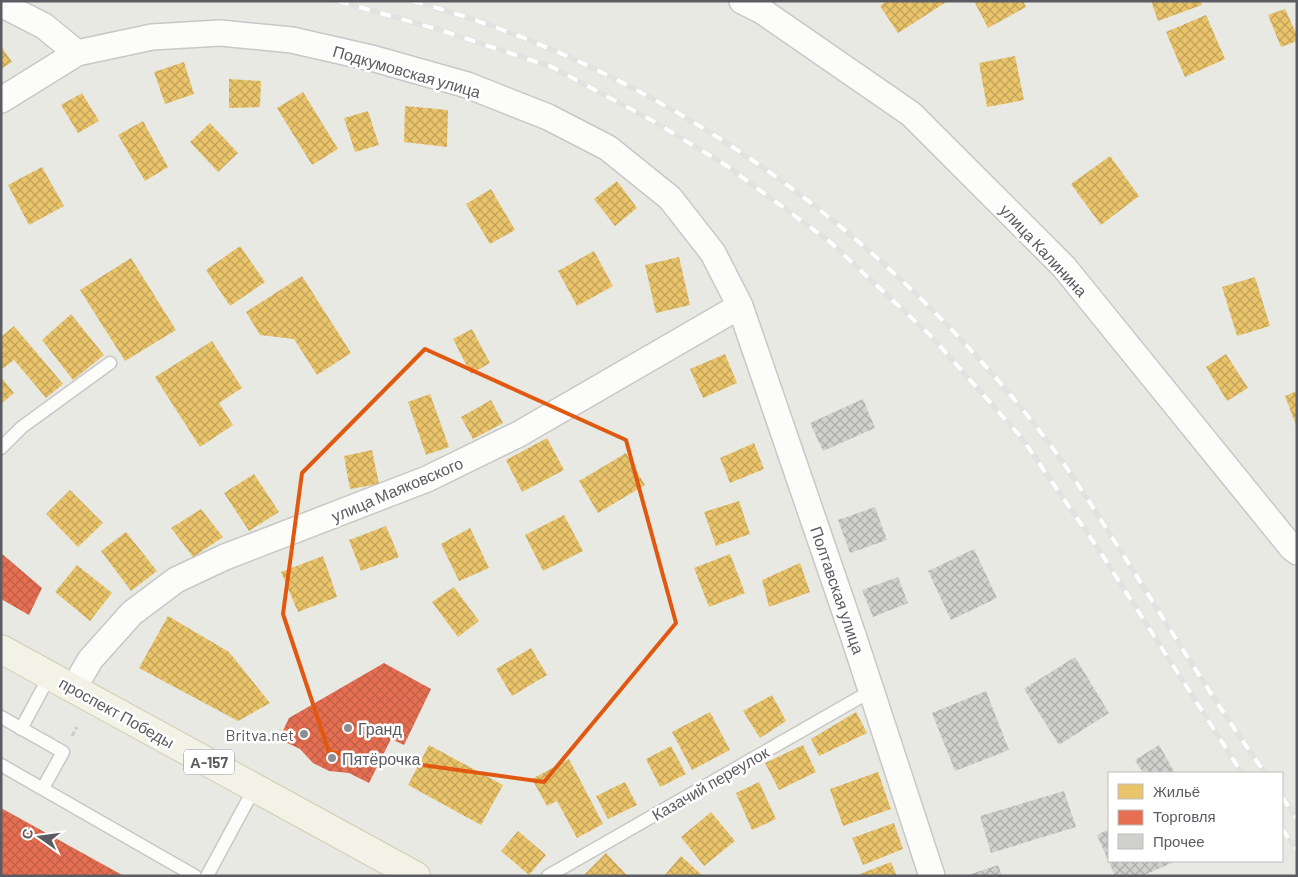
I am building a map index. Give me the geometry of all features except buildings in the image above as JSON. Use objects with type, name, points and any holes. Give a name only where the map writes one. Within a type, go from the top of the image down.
[{"type":"main road","name":"проспект Победы","points":[[1,649],[416,876]]},
{"type":"street","name":"улица Калинина","points":[[742,1],[762,10],[911,114],[1064,267],[1297,552]]},
{"type":"street","points":[[1,4],[44,26],[77,53]]},
{"type":"street","name":"Подкумовская улица","points":[[1,100],[77,53],[152,37],[220,33],[292,40],[374,59],[467,85],[548,117],[608,148],[670,198],[713,253],[740,306]]},
{"type":"street","name":"улица Маяковского","points":[[62,681],[90,660],[132,613],[176,580],[225,557],[427,479],[519,434],[740,306]]},
{"type":"street","name":"Полтавская улица","points":[[740,306],[932,876]]},
{"type":"lane","points":[[1,448],[22,428],[110,363]]},
{"type":"lane","points":[[21,729],[62,681]]},
{"type":"lane","name":"Казачий переулок","points":[[548,876],[871,691]]},
{"type":"lane","points":[[1,717],[63,752],[43,788]]},
{"type":"lane","points":[[1,765],[195,876]]},
{"type":"lane","points":[[207,876],[255,787]]},
{"type":"path","points":[[73,734],[77,728]]},
{"type":"highlighted area","points":[[425,349],[626,440],[676,623],[544,782],[329,752],[283,614],[302,473]]},
{"type":"railway","points":[[338,1],[440,30],[552,67],[653,121],[727,166],[829,241],[930,335],[1021,437],[1097,547],[1241,772]]},
{"type":"railway","points":[[412,1],[504,30],[593,68],[678,113],[760,165],[837,224],[909,288],[977,357],[1051,446],[1095,510],[1211,694],[1264,772]]},
{"type":"railway","points":[[1283,798],[1297,819]]},
{"type":"railway","points":[[1283,830],[1297,850]]},
{"type":"place","name":"Гранд","points":[[348,728]]},
{"type":"place","name":"Britva.net","points":[[304,734]]},
{"type":"place","name":"Пятёрочка","points":[[332,758]]}]
